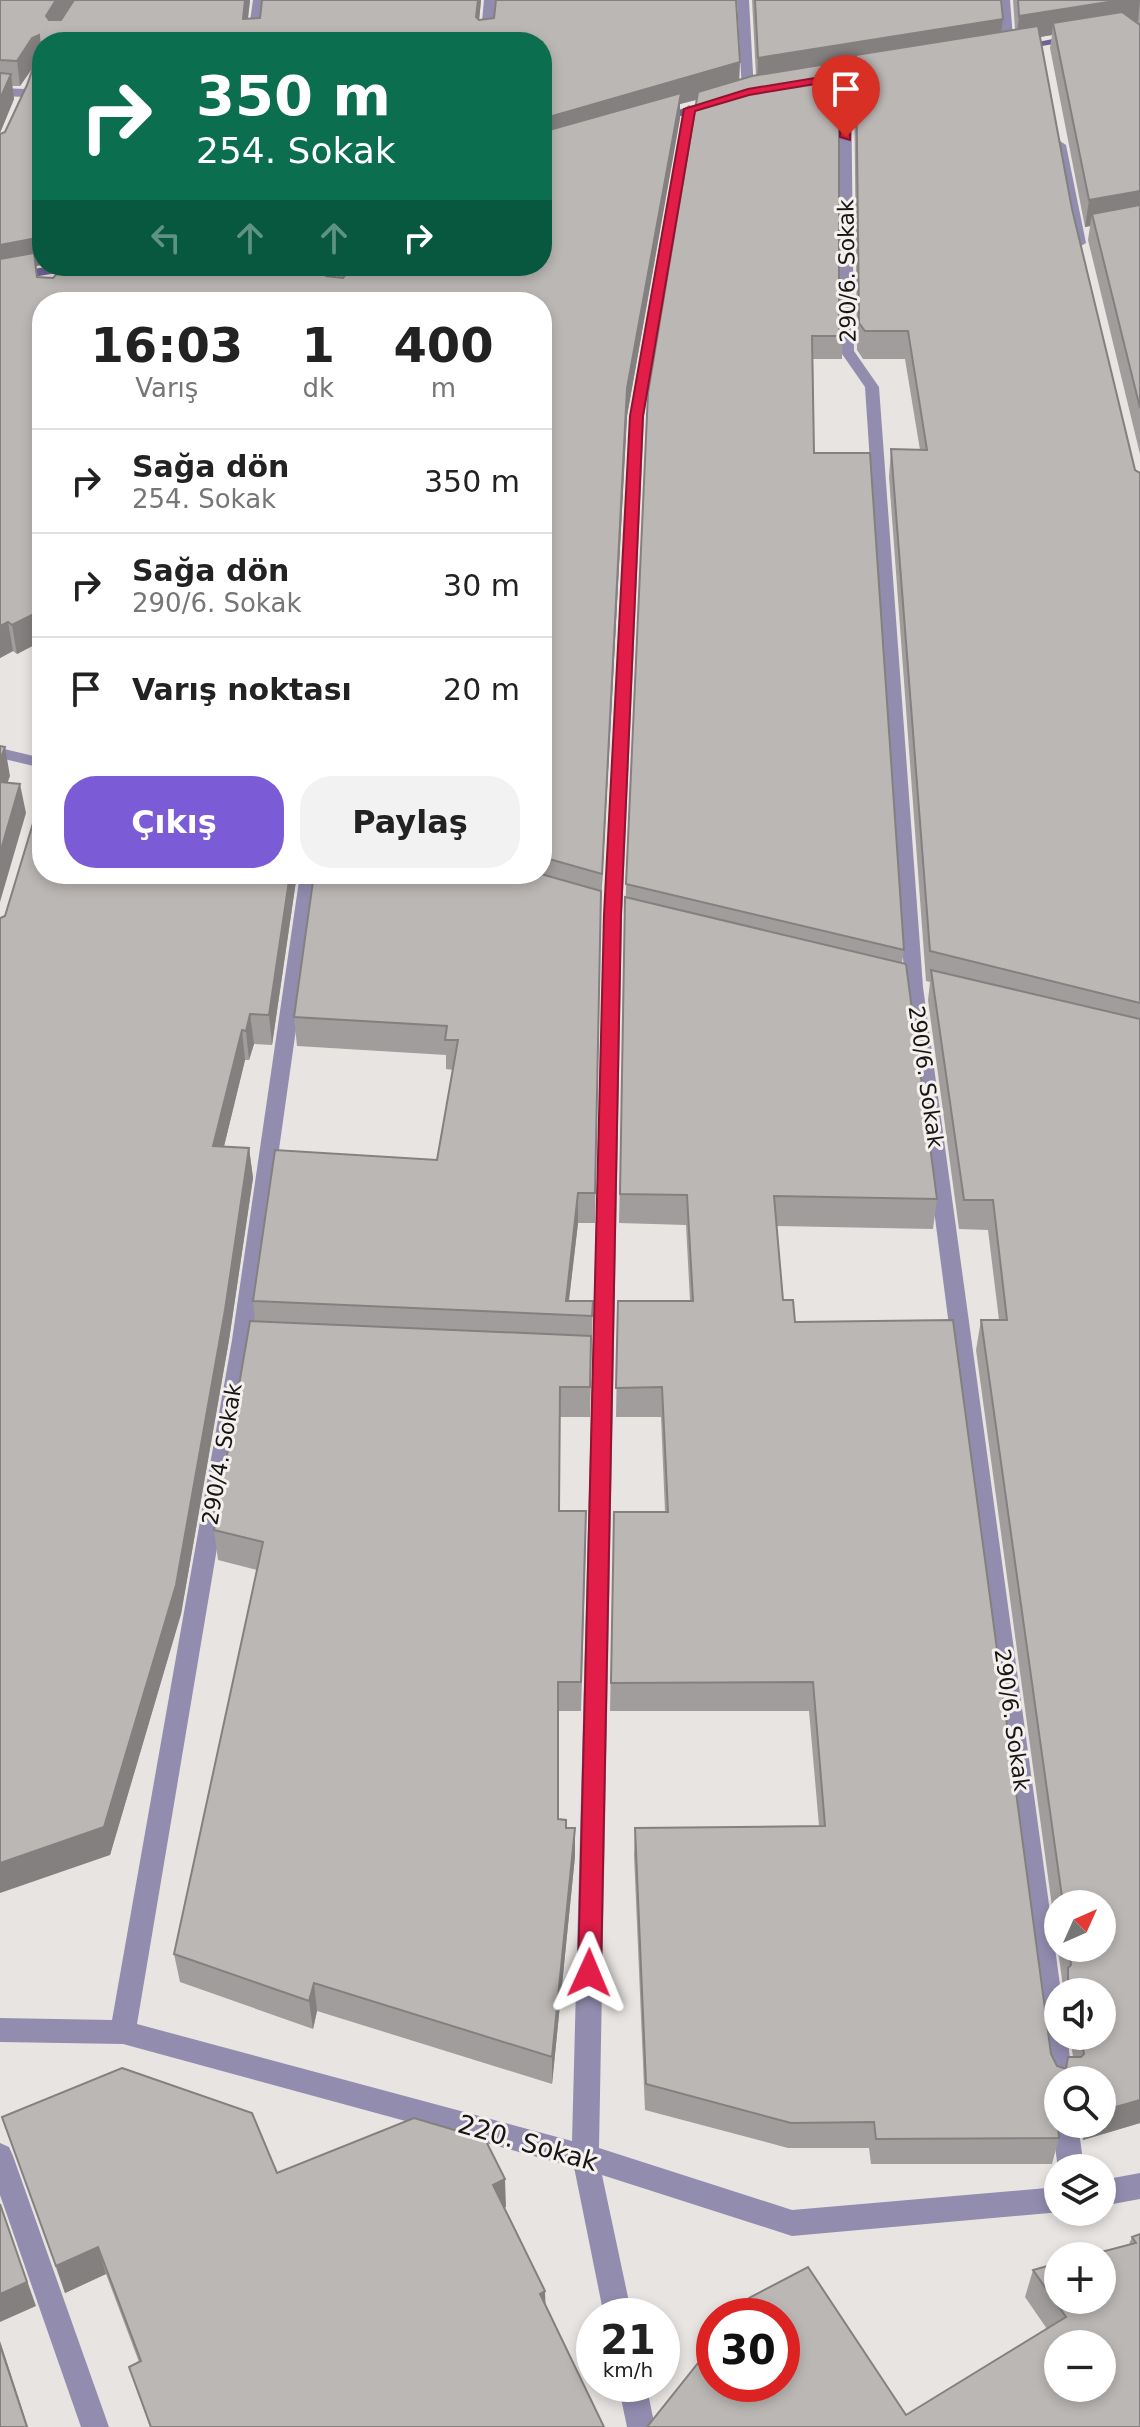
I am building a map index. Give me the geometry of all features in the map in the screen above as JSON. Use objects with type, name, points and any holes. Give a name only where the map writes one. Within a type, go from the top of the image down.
[{"type":"street","points":[[254,32],[259,0]]},
{"type":"street","points":[[487,32],[490,0]]},
{"type":"street","points":[[743,0],[748,92]]},
{"type":"street","points":[[1004,0],[1010,48]]},
{"type":"street","points":[[995,51],[1094,35]]},
{"type":"street","points":[[1040,43],[1043,58]]},
{"type":"street","points":[[804,83],[890,68]]},
{"type":"street","name":"290/6. Sokak","points":[[845,76],[847,351],[872,387],[914,987],[1058,2066]]},
{"type":"street","points":[[0,92],[24,99],[32,84]]},
{"type":"street","points":[[645,122],[762,90]]},
{"type":"street","points":[[614,2298],[585,2157],[597,1357],[613,915],[637,416],[689,109]]},
{"type":"street","points":[[1057,132],[1081,250]]},
{"type":"street","points":[[1077,235],[1093,232]]},
{"type":"street","points":[[0,279],[32,274]]},
{"type":"street","points":[[47,276],[48,287]]},
{"type":"street","points":[[0,753],[32,761]]},
{"type":"street","name":"290/4. Sokak","points":[[123,2032],[250,1340],[308,884]]},
{"type":"street","name":"220. Sokak","points":[[0,2030],[123,2032],[585,2157],[792,2223],[1044,2201]]},
{"type":"street","points":[[0,2156],[95,2427]]},
{"type":"street","points":[[1116,2190],[1140,2186]]},
{"type":"street","points":[[636,2402],[641,2427]]},
{"type":"building","points":[[0,0],[56,0],[46,16],[49,20],[61,20],[74,0],[245,0],[243,19],[260,18],[262,0],[478,0],[476,17],[479,20],[494,18],[496,0],[736,0],[740,62],[552,116],[552,32],[32,32],[32,38],[17,61],[0,60]]},
{"type":"building","points":[[755,0],[1001,0],[1003,19],[758,58]]},
{"type":"building","points":[[1018,0],[1121,0],[1019,16]]},
{"type":"building","points":[[1122,12],[1140,25],[1140,191],[1089,200],[1053,23]]},
{"type":"building","points":[[1038,26],[1072,209],[1135,470],[1140,473],[1140,1003],[930,951],[891,449],[927,450],[908,331],[865,331],[859,323],[856,55]]},
{"type":"building","points":[[839,62],[839,328],[843,336],[812,336],[814,453],[870,453],[904,950],[626,884],[648,393],[698,92],[752,76]]},
{"type":"building","points":[[32,71],[32,239],[0,245],[0,134],[5,132]]},
{"type":"building","points":[[0,73],[11,74],[0,99]]},
{"type":"building","points":[[681,93],[627,388],[602,874],[552,860],[552,292],[32,292],[32,615],[12,625],[8,622],[0,626],[0,259],[32,253],[32,276],[53,278],[552,276],[552,129]]},
{"type":"building","points":[[1140,205],[1140,408],[1092,214]]},
{"type":"building","points":[[0,782],[20,784],[0,853]]},
{"type":"building","points":[[32,827],[32,884],[289,884],[269,1015],[250,1014],[246,1031],[242,1030],[213,1146],[249,1148],[225,1310],[176,1585],[104,1827],[0,1863],[0,918],[5,916]]},
{"type":"building","points":[[552,877],[601,891],[595,1193],[578,1193],[566,1301],[593,1301],[592,1316],[253,1301],[275,1150],[437,1160],[458,1040],[445,1040],[447,1026],[294,1017],[313,884],[552,884]]},
{"type":"building","points":[[625,897],[906,964],[937,1199],[774,1196],[783,1300],[793,1300],[795,1322],[953,1320],[1044,2002],[1044,2050],[1050,2050],[1057,2066],[1044,2066],[1044,2138],[1059,2138],[876,2139],[874,2122],[791,2123],[646,2084],[635,1828],[825,1826],[813,1682],[611,1683],[614,1512],[668,1512],[662,1387],[616,1388],[618,1301],[693,1301],[687,1195],[620,1194]]},
{"type":"building","points":[[931,970],[1140,1019],[1140,2100],[1116,2107],[1116,2066],[1066,2066],[1068,2057],[1081,2057],[1083,2050],[1116,2050],[1116,1978],[1068,1978],[1068,1968],[1071,1962],[1116,1962],[1116,1890],[1061,1890],[981,1320],[1007,1320],[993,1200],[964,1200]]},
{"type":"building","points":[[250,1321],[591,1336],[590,1387],[560,1387],[559,1511],[586,1511],[581,1682],[558,1682],[558,1819],[566,1820],[566,1828],[575,1828],[552,2057],[314,1983],[309,2001],[174,1954],[263,1542],[214,1530]]},
{"type":"building","points":[[122,2068],[252,2113],[277,2173],[414,2118],[485,2139],[505,2179],[493,2185],[545,2291],[540,2294],[576,2369],[576,2402],[592,2402],[604,2427],[151,2427],[129,2367],[141,2361],[98,2247],[56,2266],[2,2117]]},
{"type":"building","points":[[0,2204],[27,2282],[0,2294]]},
{"type":"building","points":[[1140,2234],[1140,2427],[647,2427],[667,2402],[680,2402],[680,2386],[696,2366],[696,2402],[800,2402],[800,2298],[749,2298],[808,2267],[906,2415],[1044,2330],[1044,2402],[1116,2402],[1116,2330],[1045,2330],[1066,2317],[1064,2314],[1116,2314],[1116,2248],[1136,2243],[1132,2237]]},
{"type":"building","points":[[1044,2267],[1044,2286],[1033,2270]]},
{"type":"building","points":[[0,2345],[27,2427],[0,2427]]},
{"type":"route","points":[[589,1973],[613,915],[637,416],[689,109],[748,92],[845,76],[846,137]]}]
